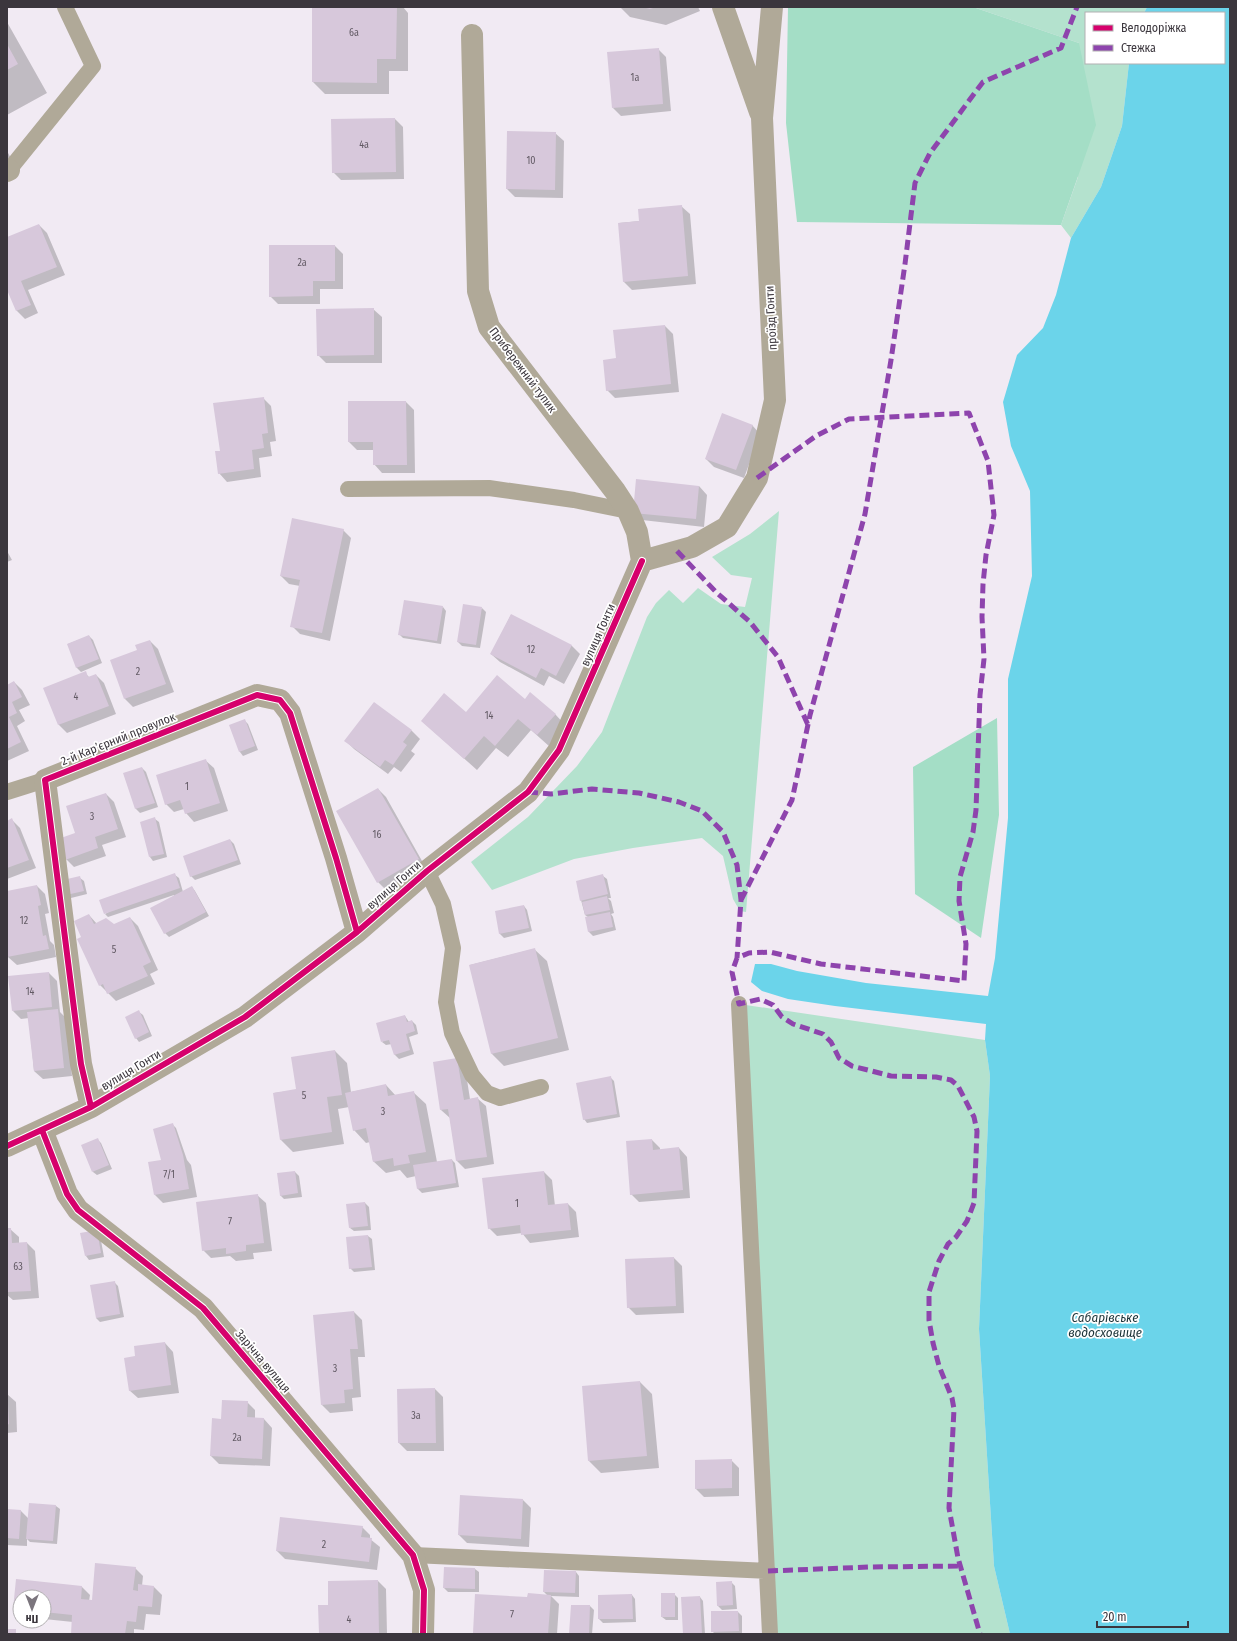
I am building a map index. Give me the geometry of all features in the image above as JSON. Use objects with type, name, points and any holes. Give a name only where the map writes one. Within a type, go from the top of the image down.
[{"type":"street","points":[[723,7],[762,118]]},
{"type":"street","name":"проїзд Гонти","points":[[642,561],[692,548],[727,527],[757,478],[775,400],[762,118],[772,7]]},
{"type":"street","name":"Прибережний тупик","points":[[472,35],[478,291],[489,327],[615,490],[628,511],[637,532],[642,561]]},
{"type":"street","name":"вулиця Гонти","points":[[7,1146],[91,1107],[245,1017],[357,932],[427,871],[528,792],[559,750],[642,561]]},
{"type":"street","name":"2-й Карʼєрний провулок","points":[[45,780],[257,695],[280,700],[290,713],[336,858],[357,932]]},
{"type":"street","points":[[45,780],[81,1064],[91,1107]]},
{"type":"street","name":"Зарічна вулиця","points":[[42,1130],[66,1194],[78,1210],[203,1308],[413,1556],[424,1590],[423,1634]]},
{"type":"lane","points":[[8,170],[93,66],[64,7]]},
{"type":"lane","points":[[348,488],[489,488],[574,500],[628,511]]},
{"type":"lane","points":[[7,792],[45,780]]},
{"type":"lane","points":[[427,871],[443,904],[453,948],[446,1002],[452,1033],[472,1075],[487,1092],[500,1098],[541,1088]]},
{"type":"lane","points":[[739,1004],[770,1634]]},
{"type":"lane","points":[[413,1556],[768,1571]]},
{"type":"green space","points":[[788,7],[973,7],[1079,43],[1096,125],[1061,225],[797,222],[786,123]]},
{"type":"green space","points":[[973,7],[1147,7],[1144,12],[1085,12],[1085,64],[1129,64],[1122,126],[1101,187],[1071,238],[1061,225],[1078,177],[1079,43]]},
{"type":"green space","points":[[779,511],[746,912],[740,911],[733,899],[723,856],[702,838],[633,848],[574,859],[492,890],[471,862],[528,817],[577,766],[602,732],[647,617],[656,603],[669,590],[683,603],[698,588],[721,604],[745,607],[752,578],[731,575],[712,557],[750,534]]},
{"type":"green space","points":[[997,718],[999,815],[981,938],[915,894],[913,767]]},
{"type":"green space","points":[[739,1004],[985,1040],[990,1076],[979,1329],[994,1566],[1010,1634],[770,1634]]},
{"type":"water","name":"Сабарівське водосховище","points":[[1147,7],[1230,7],[1230,1634],[1010,1634],[994,1566],[979,1329],[990,1076],[985,1040],[986,1024],[788,999],[762,991],[751,982],[755,964],[771,964],[797,971],[866,983],[988,996],[995,958],[1008,818],[1008,679],[1032,576],[1030,491],[1011,446],[1003,402],[1017,355],[1043,328],[1056,295],[1071,238],[1101,187],[1122,126],[1129,64],[1225,64],[1225,12],[1144,12]]},
{"type":"building","points":[[312,7],[397,7],[396,59],[377,59],[377,83],[312,82]]},
{"type":"building","points":[[642,7],[656,7],[650,9]]},
{"type":"building","points":[[7,44],[18,64],[7,70]]},
{"type":"building","points":[[659,48],[663,104],[612,108],[607,52]]},
{"type":"building","points":[[395,118],[396,172],[332,173],[331,119]]},
{"type":"building","points":[[507,131],[556,132],[555,190],[506,189]]},
{"type":"building","points":[[682,205],[688,276],[623,282],[618,223],[639,221],[638,209]]},
{"type":"building","points":[[39,224],[57,267],[21,281],[31,305],[16,311],[7,290],[7,237]]},
{"type":"building","points":[[269,245],[335,245],[335,281],[313,281],[313,296],[269,297]]},
{"type":"building","points":[[374,308],[374,355],[317,356],[316,309]]},
{"type":"building","points":[[665,325],[671,384],[606,391],[603,360],[616,358],[613,330]]},
{"type":"building","points":[[264,397],[268,433],[262,434],[264,448],[252,450],[254,469],[218,474],[215,451],[220,451],[213,403]]},
{"type":"building","points":[[348,401],[406,401],[407,465],[373,465],[373,442],[348,442]]},
{"type":"building","points":[[722,413],[753,425],[736,470],[705,459]]},
{"type":"building","points":[[636,479],[699,486],[696,519],[633,513]]},
{"type":"building","points":[[292,518],[344,529],[322,633],[290,627],[300,580],[280,576]]},
{"type":"building","points":[[404,600],[443,606],[437,641],[398,635]]},
{"type":"building","points":[[463,604],[482,607],[476,645],[457,642]]},
{"type":"building","points":[[511,614],[572,645],[556,676],[541,668],[536,678],[490,654]]},
{"type":"building","points":[[89,635],[99,659],[76,668],[67,644]]},
{"type":"building","points":[[150,640],[166,684],[124,699],[110,660],[137,650],[135,645]]},
{"type":"building","points":[[86,671],[88,677],[96,674],[109,706],[58,725],[43,688]]},
{"type":"building","points":[[497,675],[525,699],[530,692],[556,714],[537,735],[518,719],[495,746],[484,736],[464,759],[421,721],[444,693],[466,712]]},
{"type":"building","points":[[14,681],[22,697],[12,702],[17,713],[9,717],[21,742],[7,749],[7,685]]},
{"type":"building","points":[[374,702],[412,730],[403,742],[407,745],[393,765],[385,760],[380,767],[344,741]]},
{"type":"building","points":[[245,719],[255,746],[239,752],[229,725]]},
{"type":"building","points":[[206,759],[220,803],[185,814],[180,800],[165,805],[156,775]]},
{"type":"building","points":[[142,767],[155,803],[135,809],[123,773]]},
{"type":"building","points":[[378,788],[419,859],[377,883],[336,811]]},
{"type":"building","points":[[106,793],[118,829],[95,837],[98,848],[65,860],[58,839],[75,833],[66,806]]},
{"type":"building","points":[[155,817],[164,854],[149,857],[140,822]]},
{"type":"building","points":[[12,818],[29,860],[7,868],[7,821]]},
{"type":"building","points":[[230,839],[238,860],[190,877],[183,856]]},
{"type":"building","points":[[175,873],[180,888],[104,914],[99,900]]},
{"type":"building","points":[[603,874],[608,894],[580,901],[576,881]]},
{"type":"building","points":[[80,876],[84,891],[66,895],[63,880]]},
{"type":"building","points":[[37,885],[41,905],[38,906],[43,936],[46,935],[49,949],[7,957],[7,891]]},
{"type":"building","points":[[192,886],[206,912],[164,934],[150,908]]},
{"type":"building","points":[[607,896],[610,910],[585,915],[582,902]]},
{"type":"building","points":[[524,905],[529,928],[499,934],[495,911]]},
{"type":"building","points":[[610,912],[613,927],[588,932],[585,917]]},
{"type":"building","points":[[89,914],[94,924],[106,918],[114,924],[130,917],[151,962],[143,966],[148,976],[107,994],[103,984],[99,986],[77,939],[81,937],[74,921]]},
{"type":"building","points":[[535,948],[558,1038],[491,1054],[469,965]]},
{"type":"building","points":[[49,972],[52,1007],[12,1011],[8,976]]},
{"type":"building","points":[[58,1009],[64,1068],[34,1071],[27,1012]]},
{"type":"building","points":[[139,1010],[149,1032],[135,1039],[125,1017]]},
{"type":"building","points":[[405,1015],[407,1022],[412,1020],[415,1031],[406,1034],[410,1050],[394,1055],[389,1040],[381,1042],[376,1023]]},
{"type":"building","points":[[335,1050],[342,1095],[327,1097],[332,1132],[280,1140],[273,1093],[296,1089],[291,1057]]},
{"type":"building","points":[[457,1058],[464,1100],[478,1097],[487,1157],[456,1161],[448,1109],[440,1110],[433,1062]]},
{"type":"building","points":[[611,1076],[617,1114],[583,1120],[576,1083]]},
{"type":"building","points":[[386,1084],[388,1096],[414,1091],[426,1152],[408,1155],[410,1163],[394,1166],[393,1158],[373,1162],[366,1128],[353,1131],[345,1093]]},
{"type":"building","points":[[173,1123],[183,1155],[189,1189],[154,1195],[148,1162],[161,1160],[153,1129]]},
{"type":"building","points":[[98,1138],[109,1165],[92,1172],[81,1145]]},
{"type":"building","points":[[652,1139],[653,1150],[679,1147],[683,1190],[630,1195],[626,1141]]},
{"type":"building","points":[[452,1159],[456,1183],[417,1189],[413,1165]]},
{"type":"building","points":[[295,1171],[298,1193],[280,1196],[277,1173]]},
{"type":"building","points":[[544,1171],[548,1205],[568,1203],[571,1230],[521,1235],[520,1225],[488,1229],[482,1178]]},
{"type":"building","points":[[258,1194],[264,1243],[246,1245],[246,1251],[226,1254],[226,1248],[202,1251],[196,1202]]},
{"type":"building","points":[[365,1202],[368,1226],[349,1228],[346,1204]]},
{"type":"building","points":[[7,1228],[11,1228],[12,1243],[27,1242],[31,1291],[7,1292]]},
{"type":"building","points":[[97,1230],[101,1253],[85,1256],[80,1233]]},
{"type":"building","points":[[368,1235],[372,1267],[349,1269],[346,1237]]},
{"type":"building","points":[[674,1257],[676,1306],[627,1308],[625,1259]]},
{"type":"building","points":[[115,1281],[120,1314],[96,1318],[90,1285]]},
{"type":"building","points":[[354,1311],[358,1349],[350,1349],[353,1389],[344,1390],[345,1403],[321,1405],[313,1315]]},
{"type":"building","points":[[165,1342],[171,1385],[129,1391],[124,1358],[135,1356],[134,1346]]},
{"type":"building","points":[[640,1381],[647,1456],[588,1461],[582,1386]]},
{"type":"building","points":[[435,1388],[436,1443],[398,1443],[397,1389]]},
{"type":"building","points":[[222,1400],[248,1401],[247,1417],[264,1418],[262,1459],[210,1456],[212,1418],[221,1419]]},
{"type":"building","points":[[7,1404],[9,1424],[7,1425]]},
{"type":"building","points":[[732,1459],[732,1488],[695,1489],[695,1460]]},
{"type":"building","points":[[460,1495],[523,1499],[521,1539],[458,1535]]},
{"type":"building","points":[[29,1503],[56,1505],[53,1541],[26,1539]]},
{"type":"building","points":[[7,1509],[21,1510],[19,1539],[7,1538]]},
{"type":"building","points":[[280,1517],[363,1526],[361,1537],[372,1538],[369,1562],[276,1551]]},
{"type":"building","points":[[95,1563],[136,1567],[133,1590],[138,1591],[138,1584],[154,1586],[152,1607],[138,1606],[136,1622],[127,1621],[125,1634],[71,1634],[72,1615],[52,1613],[52,1589],[15,1589],[16,1579],[82,1586],[81,1599],[92,1600]]},
{"type":"building","points":[[444,1567],[475,1568],[475,1589],[443,1588]]},
{"type":"building","points":[[544,1570],[576,1571],[575,1593],[543,1592]]},
{"type":"building","points":[[378,1580],[379,1634],[319,1634],[318,1605],[328,1605],[328,1581]]},
{"type":"building","points":[[732,1581],[733,1605],[717,1606],[716,1582]]},
{"type":"building","points":[[528,1593],[551,1595],[548,1634],[473,1633],[475,1594],[527,1597]]},
{"type":"building","points":[[661,1593],[675,1593],[675,1617],[661,1617]]},
{"type":"building","points":[[632,1594],[633,1619],[598,1619],[598,1595]]},
{"type":"building","points":[[700,1596],[702,1634],[683,1634],[681,1597]]},
{"type":"building","points":[[571,1605],[590,1605],[589,1634],[569,1634]]},
{"type":"building","points":[[711,1611],[738,1611],[739,1631],[711,1632]]},
{"type":"building","points":[[7,1629],[16,1629],[16,1634],[7,1634]]},
{"type":"marked path","points":[[741,900],[792,800],[810,715],[865,514],[891,360],[915,183],[930,153],[983,82],[1061,48],[1077,7]]},
{"type":"marked path","points":[[757,478],[816,436],[849,419],[969,413],[988,461],[994,515],[986,555],[983,584],[982,617],[984,659],[980,695],[976,810],[973,832],[960,877],[959,901],[966,944],[964,981],[821,964],[770,952],[749,953],[737,958],[732,972],[739,1004],[760,999],[773,1005],[782,1017],[793,1024],[823,1034],[831,1042],[839,1058],[852,1066],[891,1076],[936,1077],[951,1080],[958,1086],[974,1117],[977,1131],[974,1203],[967,1221],[956,1237],[948,1244],[939,1261],[929,1292],[929,1320],[939,1366],[952,1398],[954,1409],[949,1508],[958,1558],[980,1634]]},
{"type":"marked path","points":[[677,551],[716,592],[750,622],[778,657],[808,725]]},
{"type":"marked path","points":[[528,792],[551,794],[592,789],[639,793],[679,802],[702,811],[723,832],[737,865],[741,900],[737,958]]},
{"type":"marked path","points":[[768,1571],[870,1567],[960,1566]]},
{"type":"cycle path","points":[[7,1146],[91,1107],[245,1017],[357,932],[427,871],[528,792],[559,750],[642,561]]},
{"type":"cycle path","points":[[91,1107],[81,1064],[45,780],[257,695],[280,700],[290,713],[336,858],[357,932]]},
{"type":"cycle path","points":[[42,1130],[67,1194],[78,1210],[203,1308],[413,1555],[424,1590],[423,1634]]}]
